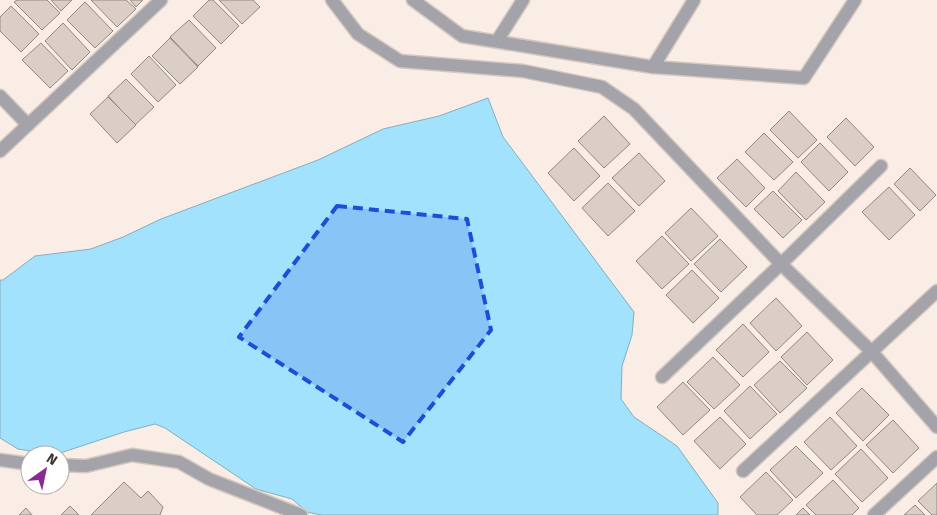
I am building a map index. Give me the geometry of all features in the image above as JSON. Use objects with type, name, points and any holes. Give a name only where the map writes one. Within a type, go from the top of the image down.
[{"type":"street","points":[[0,151],[161,0]]},
{"type":"street","points":[[332,0],[358,34],[400,61],[523,71],[602,87],[634,109],[781,264],[872,352],[937,427]]},
{"type":"street","points":[[413,0],[462,36],[653,67],[804,78],[855,0]]},
{"type":"street","points":[[497,41],[523,0]]},
{"type":"street","points":[[653,67],[694,0]]},
{"type":"street","points":[[0,96],[28,125]]},
{"type":"street","points":[[662,377],[781,264],[880,166]]},
{"type":"street","points":[[743,471],[937,290]]},
{"type":"street","points":[[70,465],[86,466],[132,455],[179,462],[209,480],[300,515]]},
{"type":"street","points":[[874,515],[937,457]]},
{"type":"street","points":[[0,460],[20,463]]},
{"type":"highlighted area","points":[[337,206],[467,219],[491,330],[403,442],[239,337]]},
{"type":"water","points":[[488,98],[503,137],[634,312],[632,335],[622,366],[621,399],[634,417],[677,446],[718,503],[718,515],[321,515],[307,512],[292,499],[256,489],[165,428],[155,424],[70,450],[70,445],[20,445],[20,449],[18,449],[0,438],[0,280],[3,280],[35,256],[91,249],[123,237],[161,219],[318,160],[383,129],[439,116]]},
{"type":"building","points":[[17,0],[47,0],[60,13],[42,30],[14,2]]},
{"type":"building","points":[[51,0],[72,0],[61,11]]},
{"type":"building","points":[[91,0],[126,0],[136,9],[117,27]]},
{"type":"building","points":[[130,0],[143,0],[136,7]]},
{"type":"building","points":[[209,0],[213,0],[239,26],[221,44],[193,16]]},
{"type":"building","points":[[219,0],[253,0],[260,7],[242,24]]},
{"type":"building","points":[[85,2],[113,31],[95,48],[67,20]]},
{"type":"building","points":[[11,6],[39,34],[21,52],[0,31],[0,17]]},
{"type":"building","points":[[189,20],[216,48],[198,66],[170,37]]},
{"type":"building","points":[[63,23],[90,52],[72,70],[45,41]]},
{"type":"building","points":[[170,38],[198,67],[180,84],[152,56]]},
{"type":"building","points":[[41,43],[68,71],[50,88],[22,60]]},
{"type":"building","points":[[149,56],[176,85],[158,102],[131,74]]},
{"type":"building","points":[[126,79],[154,107],[135,125],[108,96]]},
{"type":"building","points":[[108,97],[136,125],[117,143],[90,114]]},
{"type":"building","points":[[789,111],[817,140],[798,158],[770,130]]},
{"type":"building","points":[[604,116],[630,144],[604,168],[578,141]]},
{"type":"building","points":[[846,118],[874,147],[855,166],[827,137]]},
{"type":"building","points":[[764,133],[793,162],[774,180],[745,152]]},
{"type":"building","points":[[820,143],[848,172],[829,191],[801,162]]},
{"type":"building","points":[[574,148],[600,176],[574,201],[548,173]]},
{"type":"building","points":[[639,153],[665,181],[639,206],[612,178]]},
{"type":"building","points":[[737,159],[765,188],[746,207],[717,178]]},
{"type":"building","points":[[910,168],[936,195],[920,211],[894,184]]},
{"type":"building","points":[[796,172],[825,202],[806,220],[778,191]]},
{"type":"building","points":[[608,183],[635,211],[608,236],[582,208]]},
{"type":"building","points":[[889,187],[915,215],[889,240],[862,212]]},
{"type":"building","points":[[773,191],[802,220],[783,238],[754,209]]},
{"type":"building","points":[[691,208],[718,236],[691,261],[665,233]]},
{"type":"building","points":[[662,236],[689,264],[662,289],[636,261]]},
{"type":"building","points":[[720,239],[747,267],[721,292],[694,264]]},
{"type":"building","points":[[692,270],[719,298],[693,323],[666,295]]},
{"type":"building","points":[[776,298],[802,326],[776,351],[750,323]]},
{"type":"building","points":[[743,324],[769,352],[743,377],[716,350]]},
{"type":"building","points":[[807,332],[833,360],[807,385],[781,357]]},
{"type":"building","points":[[713,357],[740,385],[714,409],[687,382]]},
{"type":"building","points":[[780,361],[807,388],[780,413],[754,385]]},
{"type":"building","points":[[683,382],[710,410],[683,435],[657,407]]},
{"type":"building","points":[[750,386],[777,414],[750,439],[724,411]]},
{"type":"building","points":[[862,388],[889,415],[863,441],[836,413]]},
{"type":"building","points":[[720,417],[746,444],[720,469],[694,441]]},
{"type":"building","points":[[830,417],[857,446],[831,470],[804,442]]},
{"type":"building","points":[[893,420],[919,448],[893,473],[866,445]]},
{"type":"building","points":[[796,446],[823,473],[796,498],[770,470]]},
{"type":"building","points":[[861,449],[888,478],[862,502],[835,474]]},
{"type":"building","points":[[766,472],[793,500],[777,515],[757,515],[740,497]]},
{"type":"building","points":[[833,480],[859,508],[852,515],[816,515],[806,505]]},
{"type":"building","points":[[124,482],[141,498],[148,491],[163,507],[160,515],[91,515]]},
{"type":"building","points":[[937,483],[937,515],[932,515],[918,501]]},
{"type":"building","points":[[915,505],[925,515],[904,515]]},
{"type":"building","points":[[70,506],[79,515],[61,515]]},
{"type":"building","points":[[26,508],[32,515],[19,515]]},
{"type":"building","points":[[803,508],[810,515],[796,515]]}]
